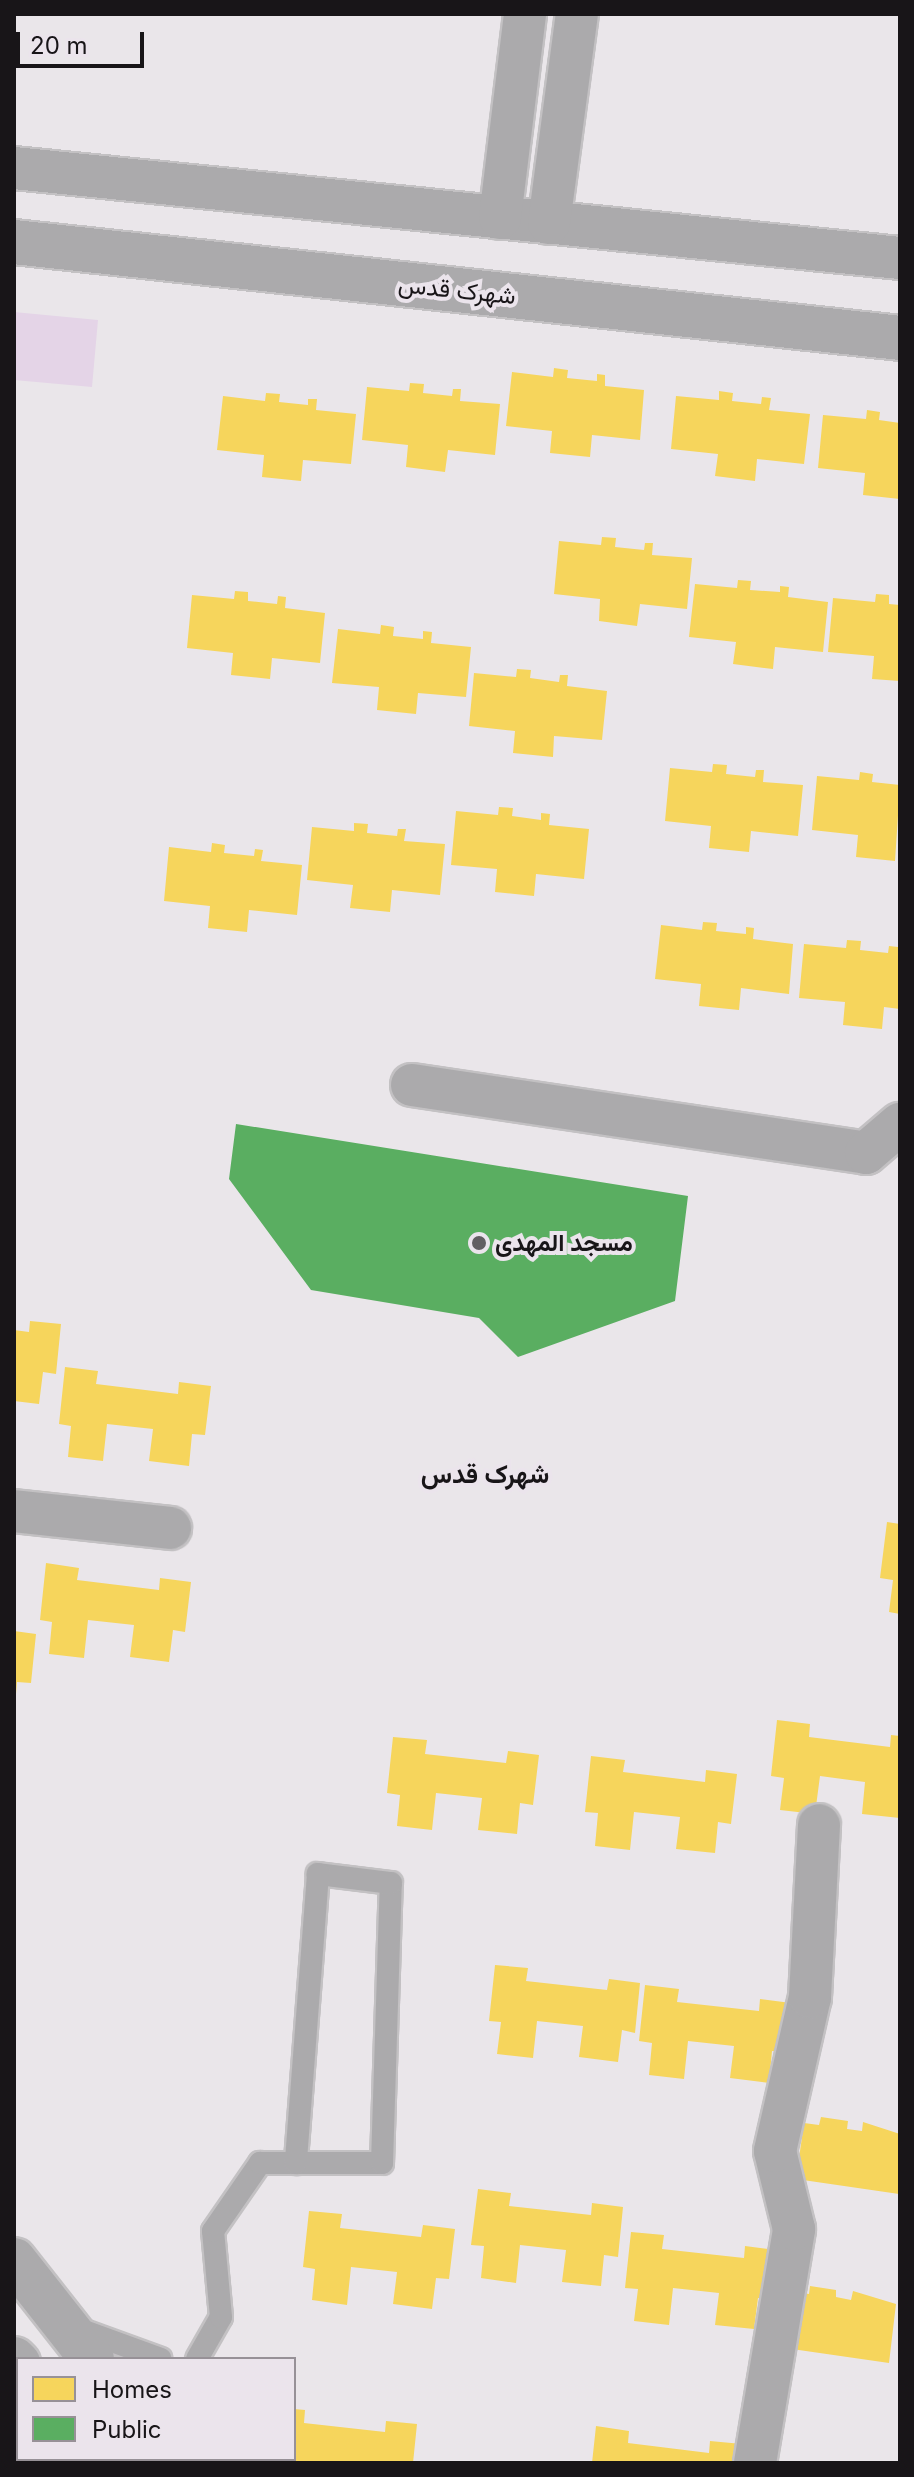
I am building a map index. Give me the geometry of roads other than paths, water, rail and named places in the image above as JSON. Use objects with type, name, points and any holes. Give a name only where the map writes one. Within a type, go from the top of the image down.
[{"type":"street","points":[[500,218],[525,14]]},
{"type":"street","points":[[549,223],[577,14]]},
{"type":"street","points":[[14,168],[900,258]]},
{"type":"street","name":"شهرک قدس","points":[[14,242],[900,338]]},
{"type":"street","points":[[412,1085],[866,1153],[900,1124]]},
{"type":"street","points":[[14,1511],[170,1528]]},
{"type":"street","points":[[755,2463],[794,2229],[775,2151],[810,1997],[819,1825]]},
{"type":"street","points":[[14,2260],[90,2357]]},
{"type":"lane","points":[[198,2357],[221,2317],[213,2231],[260,2163],[296,2163],[382,2163],[391,1883],[318,1874],[296,2163]]},
{"type":"lane","points":[[61,2321],[156,2357]]},
{"type":"place","name":"مسجد المهدی","points":[[479,1243]]},
{"type":"district","name":"شهرک قدس","points":[[485,1474]]}]
